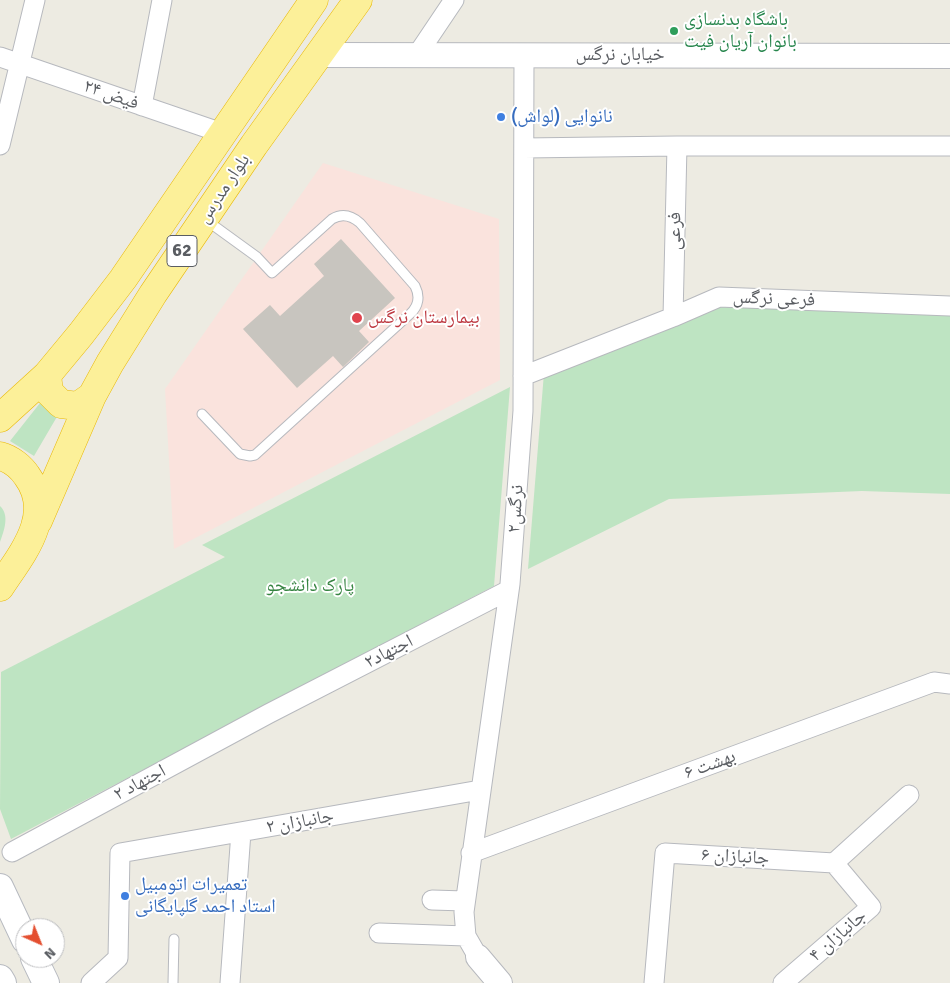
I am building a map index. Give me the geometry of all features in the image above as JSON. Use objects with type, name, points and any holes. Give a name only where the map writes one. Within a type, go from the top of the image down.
[{"type":"highway","name":"بلوار مدرس","points":[[0,417],[47,375],[123,279],[314,0]]},
{"type":"highway","name":"بلوار مدرس","points":[[38,521],[92,396],[110,363],[254,145],[358,0]]},
{"type":"highway","points":[[47,375],[49,392],[61,404],[78,406],[92,396]]},
{"type":"highway","name":"62","points":[[0,456],[5,457],[21,468],[33,484],[39,502],[38,521],[30,539],[0,587]]},
{"type":"main road","points":[[0,887],[15,919]]},
{"type":"main road","points":[[39,968],[46,983]]},
{"type":"main road","points":[[0,978],[3,983]]},
{"type":"street","points":[[1,136],[34,0]]},
{"type":"street","points":[[142,106],[162,0]]},
{"type":"street","points":[[417,55],[454,0]]},
{"type":"street","name":"خیابان نرگس","points":[[319,55],[950,56]]},
{"type":"street","name":"نرگس۲","points":[[478,957],[466,936],[464,912],[509,590],[523,411],[524,55]]},
{"type":"street","name":"فیض ۲۴","points":[[0,58],[222,133]]},
{"type":"street","name":"فرعی","points":[[673,317],[677,146]]},
{"type":"street","points":[[524,148],[950,146]]},
{"type":"street","name":"فرعی نرگس","points":[[523,376],[719,297],[950,306]]},
{"type":"street","name":"اجتهاد۲","points":[[268,714],[509,590]]},
{"type":"street","name":"بهشت ۶","points":[[472,854],[934,682],[950,684]]},
{"type":"street","name":"اجتهاد ۲","points":[[12,852],[268,714]]},
{"type":"street","name":"جانبازان ۲","points":[[91,983],[118,958],[120,853],[480,790]]},
{"type":"street","points":[[834,862],[909,795]]},
{"type":"street","points":[[230,983],[240,832]]},
{"type":"street","name":"جانبازان ۶","points":[[654,983],[665,853],[834,862]]},
{"type":"street","name":"جانبازان ۴","points":[[783,983],[871,907],[834,862]]},
{"type":"street","points":[[432,900],[465,901]]},
{"type":"street","points":[[379,933],[466,936]]},
{"type":"street","points":[[478,957],[500,983]]},
{"type":"lane","points":[[202,414],[240,454],[255,455],[415,310],[418,298],[415,286],[360,223],[350,216],[337,216],[332,219],[272,273],[257,256],[204,219]]},
{"type":"lane","points":[[173,983],[174,939]]},
{"type":"shaded area","name":"بیمارستان نرگس","points":[[323,163],[499,219],[500,380],[174,549],[165,389]]},
{"type":"green space","points":[[718,301],[950,310],[950,494],[862,491],[669,499],[528,569],[544,373]]},
{"type":"green space","name":"پارک دانشجو","points":[[510,387],[494,586],[11,839],[0,809],[1,672],[225,557],[202,545]]},
{"type":"green space","points":[[40,403],[58,415],[34,456],[10,441]]},
{"type":"green space","points":[[0,506],[5,514],[5,518],[0,542]]},
{"type":"building","points":[[341,239],[395,298],[359,331],[369,342],[343,367],[333,356],[297,388],[243,329],[270,305],[280,316],[324,276],[314,264]]},
{"type":"place","name":"باشگاه بدنسازی بانوان آریان فیت","points":[[674,31]]},
{"type":"place","name":"نانوایی (لواش)","points":[[501,117]]},
{"type":"place","name":"بیمارستان نرگس","points":[[357,318]]},
{"type":"place","name":"تعمیرات اتومبیل استاد احمد گلپایگانی","points":[[125,896]]}]
